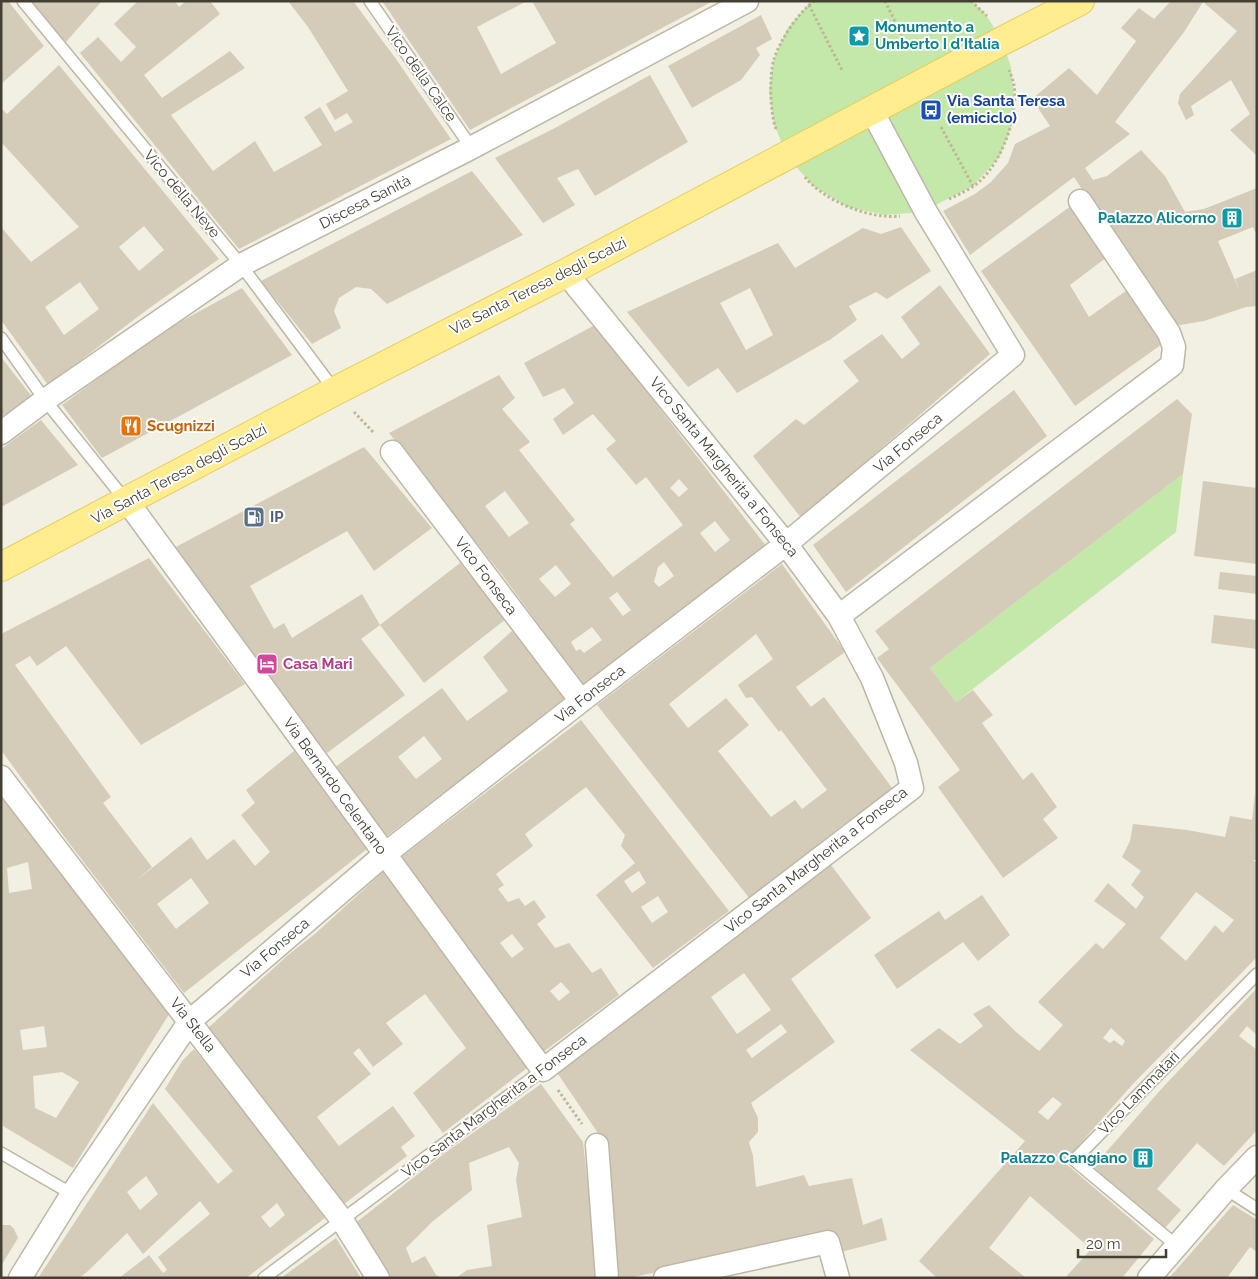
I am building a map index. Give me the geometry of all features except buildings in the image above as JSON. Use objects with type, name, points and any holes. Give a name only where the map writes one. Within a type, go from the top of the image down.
[{"type":"main road","name":"Via Santa Teresa degli Scalzi","points":[[1,567],[335,391],[566,273],[1077,3]]},
{"type":"street","name":"Discesa Sanità","points":[[1,433],[242,265],[471,148],[747,1]]},
{"type":"street","name":"Via Fonseca","points":[[20,1278],[72,1194],[190,1021],[385,854],[786,544],[1013,355],[926,212],[872,111]]},
{"type":"street","points":[[839,616],[1172,365],[1174,347],[1169,333],[1080,201]]},
{"type":"street","name":"Vico Santa Margherita a Fonseca","points":[[543,1070],[912,788],[906,763],[872,678],[839,616],[786,544],[566,273]]},
{"type":"street","name":"Vico Fonseca","points":[[392,452],[581,701]]},
{"type":"street","name":"Via Bernardo Celentano","points":[[127,502],[543,1070]]},
{"type":"street","name":"Via Stella","points":[[1,777],[342,1220],[378,1278]]},
{"type":"street","points":[[596,1145],[608,1278]]},
{"type":"street","points":[[1150,1278],[1226,1189],[1257,1158]]},
{"type":"street","points":[[665,1278],[828,1242],[838,1278]]},
{"type":"lane","name":"Vico della Neve","points":[[23,1],[242,265],[335,391]]},
{"type":"lane","name":"Vico della Calce","points":[[370,1],[471,148]]},
{"type":"lane","points":[[1,338],[46,400],[127,502]]},
{"type":"lane","name":"Vico Lammatari","points":[[1177,1246],[1074,1160],[1257,974]]},
{"type":"lane","name":"Vico Santa Margherita a Fonseca","points":[[264,1278],[543,1070]]},
{"type":"lane","points":[[1,1153],[72,1194]]},
{"type":"lane","points":[[1226,1189],[1257,1209]]},
{"type":"path","points":[[884,1],[903,38]]},
{"type":"path","points":[[943,203],[981,180],[1000,156],[1011,128],[1014,86],[1009,68],[1012,67],[1002,41],[984,12],[971,1]]},
{"type":"path","points":[[809,5],[842,70]]},
{"type":"path","points":[[941,127],[973,186]]},
{"type":"path","points":[[543,1070],[596,1145]]},
{"type":"green space","points":[[811,1],[971,1],[984,12],[1001,38],[1011,67],[1014,98],[1011,127],[1000,156],[973,186],[922,212],[885,215],[848,207],[813,186],[787,156],[774,124],[769,91],[774,59],[787,29]]},
{"type":"green space","points":[[1183,474],[1176,532],[956,702],[930,668]]},
{"type":"place","name":"Monumento a Umberto I d'Italia","points":[[859,36]]},
{"type":"place","name":"Via Santa Teresa (emiciclo)","points":[[931,110]]},
{"type":"place","name":"Palazzo Alicorno","points":[[1232,218]]},
{"type":"place","name":"Scugnizzi","points":[[131,426]]},
{"type":"place","name":"IP","points":[[254,517]]},
{"type":"place","name":"Casa Mari","points":[[267,664]]},
{"type":"place","name":"Palazzo Cangiano","points":[[1143,1158]]}]
